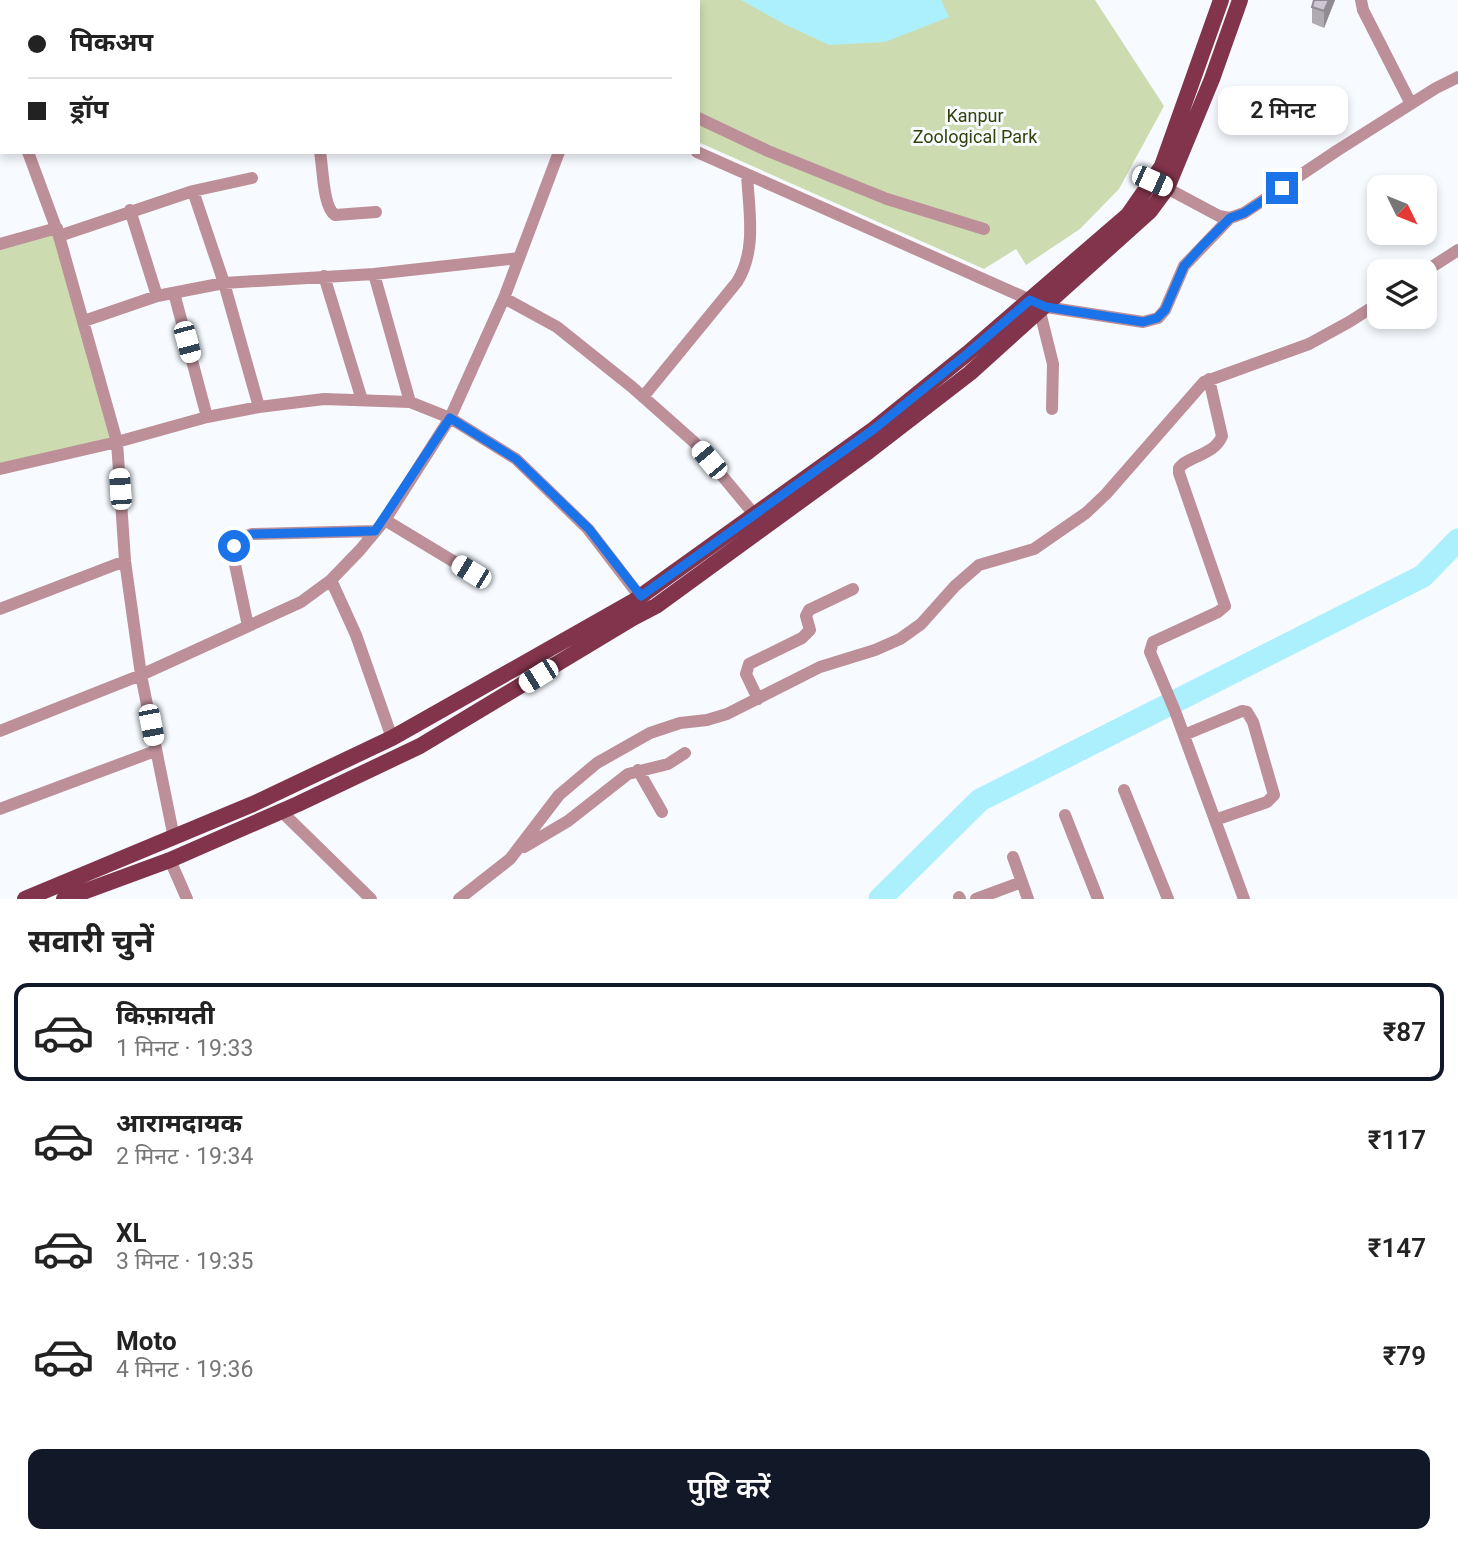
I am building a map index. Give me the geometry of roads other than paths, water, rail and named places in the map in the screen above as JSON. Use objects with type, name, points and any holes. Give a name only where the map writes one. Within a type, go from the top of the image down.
[{"type":"main road","points":[[1160,184],[1163,166],[1221,0]]},
{"type":"main road","points":[[64,899],[170,860],[281,811],[451,729],[765,527],[970,373],[1160,184],[1212,79],[1240,0]]},
{"type":"main road","points":[[25,899],[253,804],[392,737],[645,603],[754,514],[874,429],[968,353],[1038,306]]},
{"type":"street","points":[[1361,0],[1363,10],[1411,104]]},
{"type":"street","points":[[700,153],[1038,306],[1143,322],[1157,318],[1165,310],[1184,266],[1230,218],[1244,213],[1411,104],[1458,78]]},
{"type":"street","points":[[700,119],[768,151],[887,199],[984,229]]},
{"type":"street","points":[[29,154],[58,232],[117,442],[125,562],[141,675],[174,838]]},
{"type":"street","points":[[320,154],[326,202],[331,213],[376,212]]},
{"type":"street","points":[[0,731],[141,675],[301,602],[331,580],[384,520],[450,418],[505,298],[558,154]]},
{"type":"street","points":[[643,397],[746,268],[751,234],[747,175]]},
{"type":"street","points":[[0,244],[58,232],[193,191],[252,178]]},
{"type":"street","points":[[1160,184],[1219,216],[1230,218]]},
{"type":"street","points":[[193,191],[224,283],[259,407]]},
{"type":"street","points":[[130,211],[157,296]]},
{"type":"street","points":[[1437,264],[1458,250]]},
{"type":"street","points":[[84,321],[157,296],[224,283],[373,274],[519,258]]},
{"type":"street","points":[[373,274],[410,402]]},
{"type":"street","points":[[324,276],[362,400]]},
{"type":"street","points":[[174,293],[207,417]]},
{"type":"street","points":[[505,298],[557,327],[643,397],[694,442],[765,527]]},
{"type":"street","points":[[1038,306],[1053,364],[1052,409]]},
{"type":"street","points":[[458,899],[518,851],[559,795],[597,762],[633,741],[666,727],[717,718],[820,667],[875,650],[900,639],[921,624],[955,586],[979,565],[1034,549],[1062,532],[1097,504],[1191,394],[1209,379],[1287,354],[1367,310]]},
{"type":"street","points":[[1209,379],[1222,436],[1220,442],[1179,468],[1225,602],[1223,610],[1159,639],[1150,646],[1150,652],[1184,734],[1244,899]]},
{"type":"street","points":[[0,469],[117,442],[207,417],[259,407],[324,399],[410,402],[450,418],[516,459],[589,529],[645,603]]},
{"type":"street","points":[[384,520],[471,572]]},
{"type":"street","points":[[248,626],[233,555],[234,546],[243,537],[252,534],[375,531]]},
{"type":"street","points":[[0,609],[125,562]]},
{"type":"street","points":[[331,580],[356,635],[392,737]]},
{"type":"street","points":[[758,699],[746,674],[749,664],[807,634],[810,630],[806,616],[808,610],[853,589]]},
{"type":"street","points":[[1184,734],[1242,711],[1247,712],[1253,722],[1274,794],[1267,802],[1215,820]]},
{"type":"street","points":[[0,809],[155,751]]},
{"type":"street","points":[[518,851],[568,821],[628,774],[668,764],[685,753]]},
{"type":"street","points":[[638,770],[663,812]]},
{"type":"street","points":[[1124,790],[1168,899]]},
{"type":"street","points":[[281,811],[371,899]]},
{"type":"street","points":[[1065,815],[1098,899]]},
{"type":"street","points":[[1013,857],[1028,899]]},
{"type":"street","points":[[170,860],[186,898]]},
{"type":"street","points":[[976,899],[1022,882]]},
{"type":"water","points":[[741,0],[941,0],[949,17],[885,42],[829,45]]},
{"type":"waterway","points":[[880,899],[980,800],[1423,576],[1458,540]]},
{"type":"park label","name":"Kanpur Zoological Park","points":[[975,126]]}]
